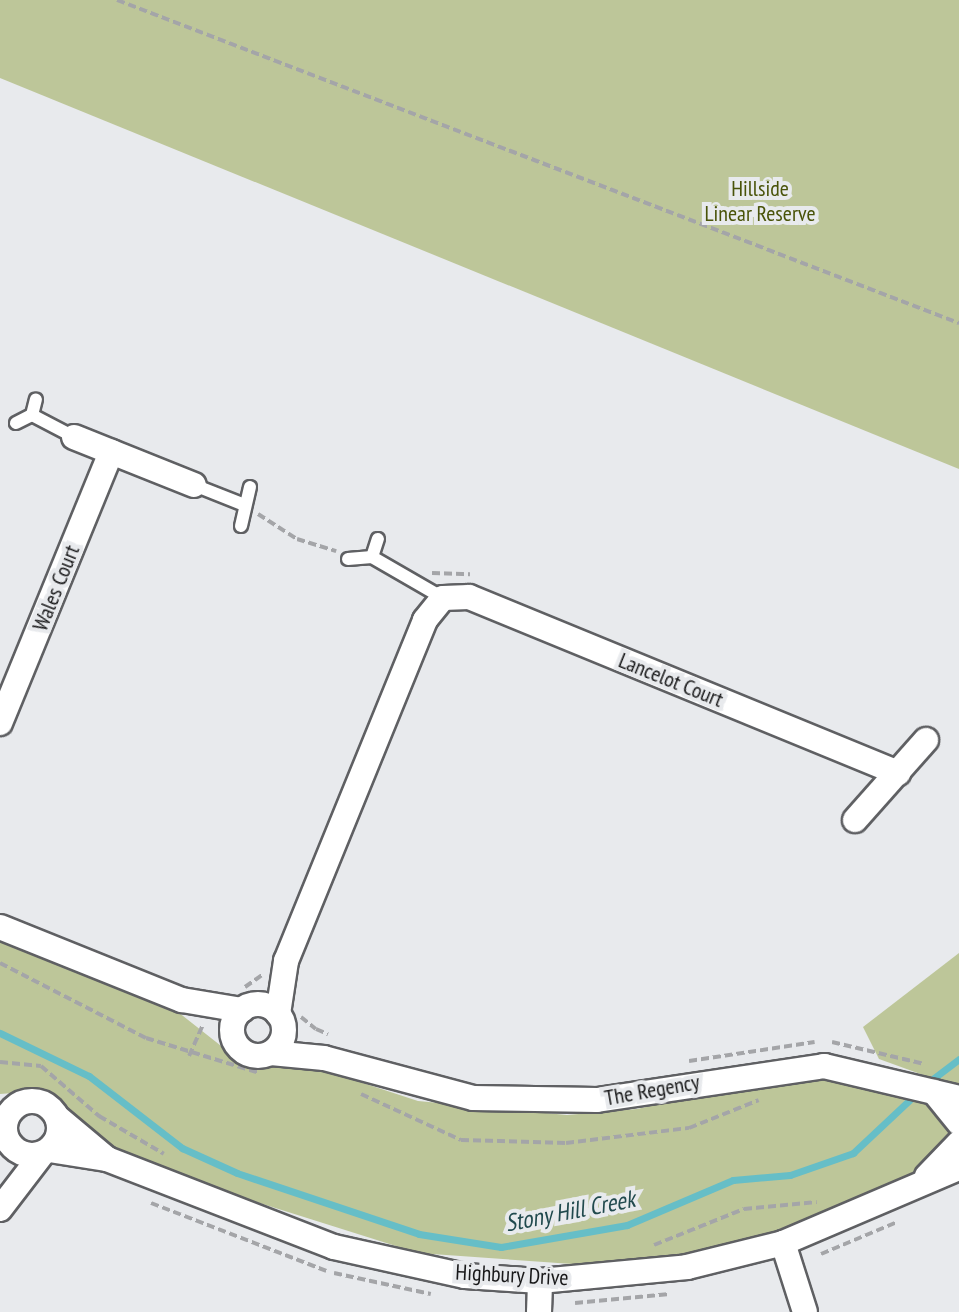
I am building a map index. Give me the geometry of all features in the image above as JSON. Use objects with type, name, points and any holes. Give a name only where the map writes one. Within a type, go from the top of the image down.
[{"type":"street","points":[[74,437],[194,485]]},
{"type":"street","name":"Wales Court","points":[[0,723],[111,452]]},
{"type":"street","name":"Lancelot Court","points":[[443,598],[469,597],[898,773]]},
{"type":"street","points":[[182,1000],[234,1040],[247,1007],[275,962],[425,620],[443,598]]},
{"type":"street","points":[[855,820],[926,740]]},
{"type":"street","points":[[0,927],[182,1000],[247,1007],[280,1019]]},
{"type":"street","points":[[271,1053],[280,1019],[275,962]]},
{"type":"street","name":"The Regency","points":[[280,1019],[324,1058]]},
{"type":"street","name":"The Regency","points":[[234,1040],[254,1056],[271,1053],[324,1058],[443,1093],[536,1100],[646,1095],[773,1069],[872,1060],[936,1080],[959,1098]]},
{"type":"street","points":[[936,1080],[959,1123]]},
{"type":"street","points":[[2,1205],[3,1130],[10,1104],[37,1101],[107,1159]]},
{"type":"street","points":[[2,1205],[59,1135],[57,1117]]},
{"type":"street","points":[[3,1130],[25,1155],[46,1152],[107,1159]]},
{"type":"street","name":"Highbury Drive","points":[[920,1183],[959,1143]]},
{"type":"street","name":"Highbury Drive","points":[[107,1159],[334,1247],[465,1276],[540,1281],[786,1254],[920,1183],[959,1168]]},
{"type":"street","points":[[786,1254],[805,1312]]},
{"type":"street","points":[[539,1312],[540,1281]]},
{"type":"lane","points":[[16,423],[32,415],[36,399]]},
{"type":"lane","points":[[32,415],[74,437]]},
{"type":"lane","points":[[194,485],[242,505]]},
{"type":"lane","points":[[241,526],[242,505],[250,487]]},
{"type":"lane","points":[[372,557],[378,539]]},
{"type":"lane","points":[[352,558],[372,557],[423,582],[443,598]]},
{"type":"path","points":[[117,0],[959,323]]},
{"type":"path","points":[[242,505],[297,539],[352,558]]},
{"type":"path","points":[[423,582],[444,568],[477,577]]},
{"type":"path","points":[[259,973],[275,962]]},
{"type":"path","points":[[316,1029],[340,1039]]},
{"type":"path","points":[[682,1063],[764,1044],[872,1060],[936,1080]]},
{"type":"path","points":[[0,1062],[41,1066],[99,1116],[177,1161]]},
{"type":"path","points":[[638,1249],[744,1209],[829,1200]]},
{"type":"path","points":[[786,1254],[906,1217]]},
{"type":"green space","name":"Hillside Linear Reserve","points":[[0,0],[959,0],[959,469],[0,78]]},
{"type":"green space","points":[[0,939],[178,1012],[244,1064],[308,1065],[418,1101],[567,1115],[637,1109],[745,1085],[838,1079],[920,1098],[952,1135],[943,1156],[901,1184],[724,1250],[615,1267],[418,1253],[171,1175],[98,1143],[39,1091],[0,1094]]},
{"type":"green space","points":[[959,953],[959,1088],[879,1059],[863,1027]]},
{"type":"waterway","name":"Stony Hill Creek","points":[[0,1033],[89,1076],[182,1148],[237,1173],[419,1234],[501,1247],[627,1225],[733,1180],[790,1175],[853,1153],[917,1093]]},
{"type":"waterway","name":"Stony Hill Creek","points":[[926,1084],[959,1059]]}]
